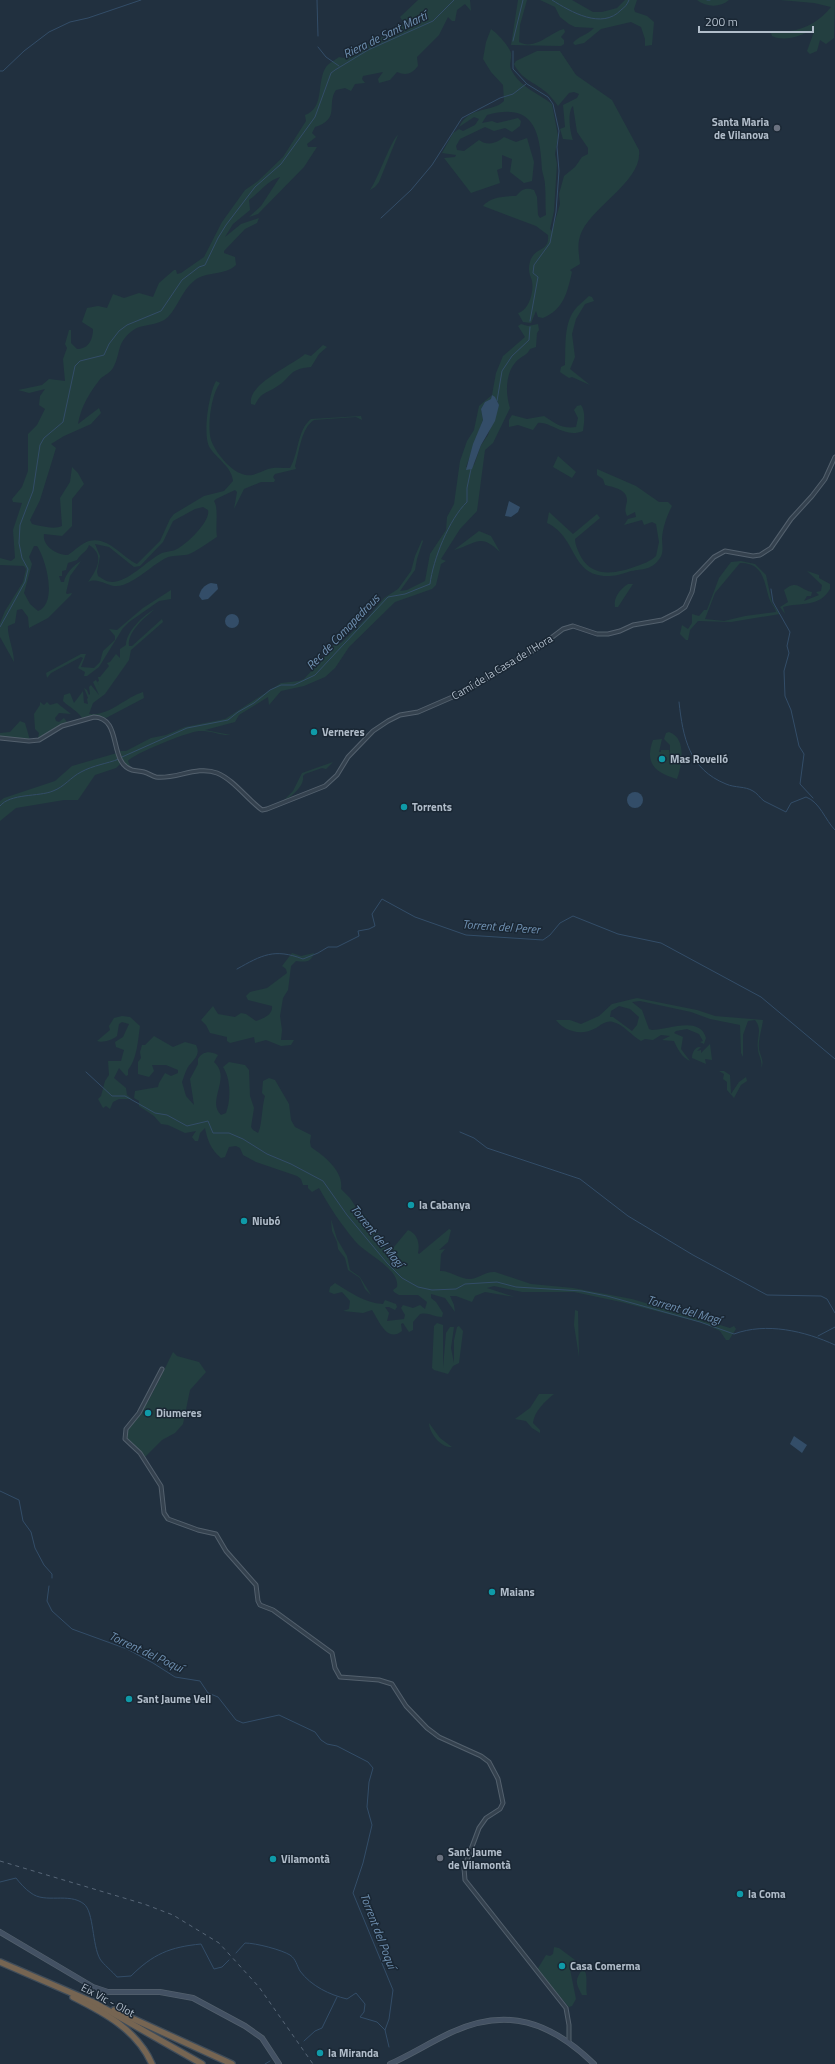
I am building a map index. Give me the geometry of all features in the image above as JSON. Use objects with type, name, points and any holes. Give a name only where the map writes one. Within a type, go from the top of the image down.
[{"type":"highway","name":"Eix Vic - Olot","points":[[0,1962],[95,2003],[202,2064]]},
{"type":"highway","points":[[62,1988],[69,1994],[107,2015],[124,2027],[148,2054],[152,2064]]},
{"type":"highway","points":[[95,2003],[232,2064]]},
{"type":"street","name":"Camí de la Casa de l'Hora","points":[[0,738],[29,741],[39,740],[62,726],[94,717],[100,717],[105,720],[113,732],[117,750],[125,766],[131,770],[144,772],[156,777],[205,771],[217,773],[226,778],[262,810],[268,810],[325,786],[336,775],[348,757],[388,721],[400,716],[418,712],[464,692],[539,647],[563,629],[573,626],[597,634],[608,634],[620,632],[633,625],[662,620],[678,612],[685,607],[692,592],[694,577],[714,557],[725,551],[753,556],[760,555],[771,548],[790,519],[825,479],[835,457]]},
{"type":"street","points":[[162,1369],[139,1413],[126,1429],[125,1439],[140,1453],[161,1486],[164,1513],[168,1519],[198,1530],[216,1534],[226,1551],[256,1584],[258,1601],[260,1605],[274,1610],[332,1653],[335,1668],[340,1677],[379,1680],[392,1684],[406,1706],[427,1728],[439,1737],[481,1756],[489,1762],[498,1779],[503,1803],[500,1809],[486,1818],[479,1828],[464,1868],[465,1880],[566,2008],[569,2025],[569,2041]]},
{"type":"street","points":[[0,1932],[98,1988],[108,1992],[160,1992],[193,1998],[255,2033],[267,2043],[279,2064]]},
{"type":"street","points":[[390,2064],[451,2032],[468,2025],[488,2020],[516,2020],[541,2026],[569,2041],[594,2064]]},
{"type":"street","points":[[274,2056],[274,2064]]},
{"type":"green space","points":[[418,0],[470,0],[471,11],[465,4],[457,10],[455,21],[452,21],[448,17],[439,35],[417,57],[418,66],[413,71],[406,74],[397,72],[390,80],[379,83],[378,79],[383,72],[363,76],[362,79],[365,83],[355,84],[351,91],[345,88],[336,90],[333,95],[332,111],[328,120],[315,127],[312,133],[316,137],[307,144],[308,147],[317,147],[304,167],[258,214],[249,217],[261,206],[280,177],[267,184],[249,200],[250,210],[233,224],[225,237],[241,224],[259,218],[257,223],[245,229],[224,251],[224,253],[235,257],[236,265],[226,271],[205,275],[195,280],[187,288],[168,317],[159,322],[140,327],[127,335],[121,344],[113,368],[109,373],[101,378],[86,400],[81,411],[78,424],[99,408],[101,413],[91,424],[64,436],[51,444],[56,448],[40,500],[30,520],[32,524],[43,527],[55,528],[62,526],[60,498],[70,482],[72,467],[78,473],[84,484],[72,499],[72,526],[62,536],[44,534],[45,542],[55,552],[68,555],[86,542],[96,540],[109,544],[137,564],[160,541],[170,519],[174,514],[204,496],[224,491],[233,481],[230,471],[213,452],[208,442],[207,414],[213,387],[216,381],[220,383],[212,403],[209,427],[211,440],[216,450],[228,465],[242,474],[255,474],[270,468],[290,468],[303,429],[311,419],[361,416],[362,420],[356,417],[314,420],[303,435],[295,466],[296,469],[275,474],[273,477],[275,480],[274,482],[261,482],[244,489],[234,509],[237,492],[235,490],[216,499],[214,501],[216,508],[217,537],[188,554],[172,556],[164,559],[123,585],[113,586],[97,581],[88,582],[98,563],[97,553],[89,545],[77,560],[68,563],[66,570],[62,571],[62,576],[59,576],[61,582],[64,582],[70,570],[81,561],[70,576],[66,593],[72,593],[71,595],[48,618],[29,628],[28,617],[22,609],[17,610],[15,623],[8,626],[14,662],[0,637],[0,623],[5,611],[23,582],[26,569],[24,566],[0,565],[0,558],[11,561],[15,558],[13,530],[22,503],[13,502],[12,499],[22,487],[28,471],[28,434],[37,425],[45,409],[39,405],[40,396],[45,389],[29,393],[18,390],[42,385],[49,379],[65,381],[63,359],[67,348],[65,344],[69,330],[71,330],[71,343],[77,349],[85,347],[91,340],[93,329],[82,322],[87,308],[98,306],[107,308],[113,294],[124,298],[139,293],[153,297],[159,283],[174,270],[176,270],[177,274],[181,273],[204,257],[222,222],[245,190],[258,181],[283,157],[306,121],[305,115],[311,112],[318,101],[321,80],[326,67],[339,57],[344,58],[363,46],[391,33],[404,23],[400,17]],"holes":[[[203,507],[208,510],[206,520],[192,537],[175,550],[160,554],[124,579],[112,582],[98,576],[97,572],[100,556],[95,544],[109,547],[134,567],[140,566],[163,542],[173,521],[195,509]],[[34,546],[37,546],[44,561],[47,570],[49,590],[48,599],[44,606],[38,611],[30,604],[24,593],[32,564],[29,557]]]},
{"type":"green space","points":[[518,0],[527,0],[520,25],[519,42],[525,44],[537,43],[564,29],[565,32],[561,37],[564,40],[564,44],[561,46],[511,45]]},
{"type":"green space","points":[[540,0],[572,0],[593,12],[602,12],[617,8],[625,0],[637,0],[634,9],[635,12],[647,16],[654,22],[652,45],[645,46],[645,39],[641,27],[631,22],[601,29],[584,43],[575,45],[573,43],[575,41],[594,28],[575,27],[569,24],[560,17],[555,7]]},
{"type":"green space","points":[[697,0],[729,0],[725,3],[713,6]]},
{"type":"green space","points":[[780,0],[835,0],[834,38],[826,44],[820,40],[817,51],[810,54],[807,51],[814,32],[813,30],[798,36],[787,38],[777,38],[772,36],[771,33],[773,32],[796,30],[807,26],[823,16],[831,7],[814,3]]},
{"type":"green space","points":[[491,29],[510,50],[510,66],[515,77],[524,86],[552,104],[558,136],[555,154],[557,164],[554,211],[550,229],[552,231],[560,204],[559,194],[564,176],[575,167],[582,157],[588,154],[588,148],[577,132],[573,106],[570,113],[570,127],[573,140],[563,139],[560,129],[565,127],[563,105],[577,98],[579,94],[574,92],[569,93],[558,106],[548,94],[520,73],[514,64],[516,61],[537,51],[560,51],[576,75],[612,100],[639,150],[638,162],[633,173],[585,225],[580,236],[578,250],[580,264],[570,270],[572,272],[564,300],[556,310],[543,318],[538,317],[536,311],[531,323],[523,322],[518,313],[525,308],[530,300],[532,281],[529,269],[530,261],[536,253],[546,245],[548,235],[536,226],[483,206],[494,199],[516,196],[522,190],[529,189],[534,190],[537,197],[538,215],[540,218],[546,215],[545,183],[536,132],[525,116],[503,112],[487,115],[482,123],[492,121],[497,123],[518,118],[521,121],[520,126],[512,132],[505,128],[494,131],[485,127],[460,139],[456,146],[457,150],[464,151],[479,140],[488,144],[495,143],[504,137],[516,142],[527,138],[534,162],[532,181],[524,183],[510,172],[512,159],[502,155],[502,168],[497,170],[500,183],[471,193],[444,158],[455,157],[456,155],[442,153],[453,133],[459,129],[463,131],[475,125],[479,119],[474,117],[459,127],[469,115],[499,105],[504,101],[503,85],[491,72],[483,59],[486,42]]},
{"type":"green space","points":[[398,135],[379,182],[370,190],[395,138]]},
{"type":"green space","points":[[589,296],[592,297],[594,301],[585,304],[576,319],[572,334],[575,357],[570,369],[590,385],[572,377],[569,378],[560,372],[561,367],[565,365],[566,334],[569,320],[577,307]]},
{"type":"green space","points":[[521,324],[528,326],[538,324],[539,330],[537,333],[536,347],[530,349],[527,354],[514,364],[509,375],[507,382],[507,396],[510,408],[493,443],[485,450],[477,511],[460,529],[441,559],[446,561],[441,564],[436,585],[432,589],[395,602],[349,647],[335,668],[325,677],[304,686],[281,691],[269,705],[268,697],[239,715],[235,722],[205,730],[231,735],[223,735],[208,731],[194,732],[150,748],[128,761],[131,768],[123,761],[120,751],[126,751],[151,738],[166,735],[185,727],[225,719],[281,683],[304,679],[325,656],[328,650],[334,645],[341,643],[368,617],[384,598],[398,589],[411,571],[415,556],[422,540],[423,541],[415,570],[400,591],[407,590],[425,581],[430,554],[446,530],[447,517],[454,504],[460,461],[467,441],[474,430],[479,406],[492,395],[496,373],[503,356],[525,337],[518,326]],"holes":[[[492,395],[498,402],[488,435],[481,445],[474,465],[466,467],[483,420],[481,409],[485,402],[491,399]]]},
{"type":"green space","points":[[323,345],[327,347],[319,354],[311,367],[303,368],[294,372],[281,384],[264,393],[255,405],[251,404],[252,397],[256,389],[263,382],[305,354],[311,356]]},
{"type":"green space","points":[[581,405],[584,414],[583,431],[570,433],[543,423],[538,423],[533,430],[518,425],[509,427],[509,420],[512,415],[527,419],[544,416],[562,426],[576,427],[578,418],[574,410],[577,406]]},
{"type":"green space","points":[[558,456],[576,472],[572,478],[553,467]]},
{"type":"green space","points":[[597,469],[636,486],[659,502],[668,502],[672,506],[663,530],[661,556],[654,565],[615,576],[597,575],[588,571],[581,564],[564,537],[557,529],[547,523],[549,512],[573,534],[597,514],[600,518],[575,539],[576,546],[586,564],[598,571],[613,572],[629,569],[656,556],[659,542],[656,524],[652,522],[644,525],[642,520],[624,525],[628,519],[636,517],[635,512],[627,516],[625,510],[627,497],[619,489],[605,485],[603,479],[597,475]]},
{"type":"green space","points":[[479,531],[491,536],[500,552],[493,546],[483,541],[478,541],[454,550]]},
{"type":"green space","points":[[741,561],[755,564],[766,575],[772,603],[780,614],[731,622],[698,621],[690,630],[688,640],[686,640],[680,634],[682,625],[688,629],[692,623],[692,614],[699,616],[704,610],[707,610],[719,578],[731,562]],"holes":[[[740,563],[754,566],[762,574],[769,598],[776,612],[745,616],[724,621],[705,619],[715,593]]]},
{"type":"green space","points":[[807,571],[819,575],[819,578],[830,584],[830,589],[826,595],[815,602],[783,607],[785,614],[780,607],[788,602],[784,590],[792,585],[812,592],[811,596],[807,596],[804,601],[819,595],[816,592],[821,591],[822,585]]},
{"type":"green space","points":[[628,584],[633,584],[618,607],[615,607],[615,600],[618,594],[622,588]]},
{"type":"green space","points":[[171,590],[171,599],[159,601],[129,622],[123,628],[99,667],[87,676],[84,676],[85,672],[78,668],[83,658],[81,657],[51,673],[47,678],[46,673],[81,654],[86,654],[81,667],[94,668],[100,662],[103,651],[115,640],[115,636],[109,629],[117,630],[143,608]]},
{"type":"green space","points":[[155,609],[134,630],[129,641],[129,646],[132,646],[162,619],[163,622],[131,650],[129,660],[105,694],[93,703],[89,714],[97,714],[110,710],[143,692],[144,698],[106,718],[100,716],[82,718],[63,701],[64,695],[70,693],[74,703],[83,691],[84,703],[88,704],[88,698],[84,688],[87,690],[89,695],[89,687],[91,685],[99,695],[93,682],[96,680],[97,682],[99,681],[98,677],[100,677],[109,666],[107,663],[110,662],[116,654],[120,658],[120,649],[126,645],[132,629],[145,615]]},
{"type":"green space","points":[[40,702],[44,705],[47,702],[50,705],[57,703],[71,714],[59,713],[55,718],[56,721],[59,722],[64,718],[67,722],[38,738],[39,733],[35,729],[34,714],[40,705]]},
{"type":"green space","points":[[20,721],[25,723],[30,740],[0,737],[0,733],[10,732]]},
{"type":"green space","points":[[669,732],[675,735],[681,746],[682,752],[677,779],[663,774],[651,761],[650,755],[653,740],[662,739],[659,752],[661,752],[661,750],[669,750],[670,755],[670,745],[664,739],[666,733]]},
{"type":"green space","points":[[117,753],[121,763],[116,768],[95,775],[78,800],[64,800],[16,808],[0,821],[0,801],[4,798],[55,781],[72,766]]},
{"type":"green space","points":[[333,762],[326,769],[322,768],[305,774],[299,788],[293,795],[282,802],[293,791],[302,773]]},
{"type":"green space","points":[[133,768],[149,772],[139,771]]},
{"type":"green space","points":[[292,953],[301,956],[314,953],[311,959],[305,962],[296,961],[291,966],[288,990],[283,998],[280,1016],[282,1030],[281,1040],[294,1040],[291,1045],[281,1046],[266,1040],[255,1043],[254,1037],[230,1043],[227,1041],[227,1037],[210,1033],[206,1025],[201,1020],[213,1006],[218,1014],[235,1017],[241,1013],[246,1014],[256,1021],[269,1014],[272,1006],[248,1000],[246,996],[250,992],[267,988],[287,973],[286,969],[282,966]]},
{"type":"green space","points":[[637,998],[697,1010],[715,1016],[763,1020],[759,1045],[762,1061],[761,1068],[758,1051],[759,1027],[755,1020],[748,1021],[743,1035],[743,1057],[741,1053],[740,1025],[710,1019],[691,1012],[640,1001],[632,1002],[642,1010],[649,1029],[652,1030],[690,1025],[703,1031],[706,1038],[704,1044],[700,1042],[703,1041],[699,1034],[687,1029],[676,1031],[674,1033],[683,1037],[681,1049],[690,1061],[687,1060],[678,1050],[674,1041],[662,1040],[670,1036],[661,1035],[653,1040],[645,1039],[641,1041],[620,1025],[613,1022],[606,1022],[585,1032],[574,1032],[564,1027],[556,1020],[570,1020],[581,1024],[599,1016],[612,1004]],"holes":[[[619,1006],[630,1009],[639,1017],[637,1025],[632,1031],[613,1017],[610,1017],[611,1011]]]},
{"type":"green space","points":[[122,1016],[130,1017],[140,1026],[138,1043],[131,1066],[128,1070],[128,1075],[126,1076],[119,1068],[114,1078],[126,1088],[127,1095],[132,1099],[119,1099],[113,1102],[110,1109],[106,1106],[103,1108],[98,1099],[101,1096],[105,1081],[109,1075],[108,1061],[121,1061],[124,1050],[116,1047],[115,1042],[123,1037],[129,1024],[122,1022],[119,1024],[117,1036],[113,1039],[99,1042],[97,1041],[110,1030],[109,1026],[114,1018]]},
{"type":"green space","points":[[154,1036],[173,1047],[185,1042],[196,1045],[198,1052],[188,1067],[182,1082],[186,1096],[194,1105],[190,1079],[198,1064],[198,1059],[202,1054],[207,1052],[218,1055],[214,1062],[219,1068],[221,1075],[216,1103],[217,1109],[221,1115],[226,1113],[229,1096],[228,1077],[223,1067],[229,1062],[245,1065],[249,1070],[250,1096],[254,1108],[251,1127],[258,1133],[265,1096],[262,1093],[263,1081],[269,1078],[275,1080],[289,1104],[291,1120],[295,1127],[311,1135],[311,1147],[327,1159],[336,1170],[341,1182],[341,1189],[350,1198],[359,1212],[366,1216],[370,1226],[377,1231],[389,1253],[408,1230],[414,1234],[418,1240],[419,1254],[449,1229],[451,1230],[448,1242],[439,1250],[445,1249],[441,1254],[440,1271],[467,1279],[495,1272],[531,1284],[573,1288],[632,1299],[730,1328],[734,1326],[736,1329],[729,1340],[726,1340],[720,1331],[703,1323],[621,1302],[574,1292],[522,1292],[494,1286],[487,1288],[515,1297],[485,1292],[475,1296],[472,1302],[456,1296],[450,1296],[455,1312],[445,1298],[431,1294],[431,1298],[436,1302],[443,1313],[442,1317],[420,1314],[413,1322],[413,1330],[409,1332],[403,1323],[401,1324],[402,1331],[397,1334],[388,1333],[372,1310],[363,1313],[343,1311],[349,1309],[350,1301],[342,1292],[334,1294],[329,1292],[330,1287],[335,1283],[370,1302],[383,1304],[385,1300],[396,1304],[397,1307],[395,1310],[385,1307],[389,1313],[387,1321],[404,1319],[405,1315],[401,1308],[403,1305],[413,1308],[420,1305],[425,1309],[427,1302],[418,1295],[399,1295],[394,1292],[393,1290],[397,1287],[393,1274],[388,1268],[355,1241],[336,1216],[319,1188],[312,1192],[308,1188],[308,1185],[303,1185],[301,1179],[297,1176],[256,1162],[243,1155],[240,1148],[236,1146],[229,1147],[225,1157],[221,1158],[210,1144],[205,1128],[200,1133],[198,1141],[195,1141],[192,1137],[196,1131],[185,1133],[168,1125],[161,1124],[154,1116],[139,1106],[139,1101],[134,1098],[135,1091],[158,1087],[165,1073],[171,1076],[178,1073],[178,1070],[166,1065],[152,1065],[154,1071],[149,1077],[138,1074],[138,1062],[141,1058],[140,1052],[142,1045],[145,1045]]},
{"type":"green space","points":[[710,1044],[712,1060],[705,1059],[706,1064],[692,1058],[695,1049],[701,1047],[697,1051],[701,1050],[701,1053]]},
{"type":"green space","points":[[719,1071],[724,1071],[730,1075],[731,1094],[739,1082],[746,1077],[747,1081],[741,1085],[734,1098],[727,1090],[727,1082],[723,1079],[724,1074]]},
{"type":"green space","points":[[331,1219],[337,1239],[347,1256],[350,1270],[360,1277],[371,1295],[365,1289],[360,1278],[348,1270],[345,1258],[338,1249],[337,1242],[332,1231]]},
{"type":"green space","points":[[575,1310],[578,1311],[579,1357],[574,1325]]},
{"type":"green space","points":[[437,1323],[443,1325],[443,1368],[446,1333],[450,1327],[454,1327],[451,1348],[454,1363],[454,1340],[457,1327],[459,1326],[463,1331],[459,1363],[453,1366],[448,1374],[432,1368],[434,1326]]},
{"type":"green space","points":[[173,1352],[177,1356],[199,1362],[206,1372],[190,1390],[183,1424],[175,1433],[162,1440],[145,1457],[127,1441],[126,1435],[130,1426],[147,1403]]},
{"type":"green space","points":[[539,1394],[554,1394],[540,1407],[535,1415],[533,1423],[540,1430],[540,1433],[532,1428],[526,1421],[515,1419],[530,1408]]},
{"type":"green space","points":[[429,1423],[440,1438],[452,1447],[444,1445],[436,1439],[431,1431]]},
{"type":"green space","points":[[554,1947],[559,1948],[575,1960],[570,1969],[576,1999],[572,2006],[569,2007],[537,1970],[546,1955],[550,1956],[553,1954]]},
{"type":"green space","points":[[583,1968],[586,1974],[587,1995],[582,1995],[577,1984],[578,1976]]},
{"type":"water","points":[[492,395],[495,397],[499,405],[495,421],[481,445],[472,469],[466,470],[473,444],[483,420],[481,409],[485,402],[491,399]]},
{"type":"water","points":[[509,501],[520,507],[518,512],[511,517],[505,516]]},
{"type":"water","points":[[211,583],[217,584],[218,589],[208,599],[202,600],[199,596],[201,591],[205,586]]},
{"type":"water","points":[[229,614],[235,614],[239,618],[239,624],[235,628],[229,628],[225,624],[225,618]]},
{"type":"water","points":[[635,792],[641,794],[643,800],[641,806],[635,808],[629,806],[627,800],[629,794]]},
{"type":"water","points":[[794,1436],[807,1445],[802,1453],[790,1444]]},
{"type":"waterway","points":[[0,71],[3,71],[24,51],[49,32],[70,22],[88,18],[141,0]]},
{"type":"waterway","points":[[317,0],[318,36]]},
{"type":"waterway","points":[[0,627],[25,582],[28,569],[22,558],[19,543],[20,525],[33,491],[40,445],[44,438],[63,422],[75,366],[80,361],[104,355],[109,344],[119,331],[127,325],[161,311],[182,280],[199,267],[205,265],[226,225],[255,187],[281,164],[315,117],[331,73],[368,50],[433,21],[454,0]]},
{"type":"waterway","name":"Rec de Comapedrous","points":[[513,41],[523,0]]},
{"type":"waterway","name":"Riera de Sant Martí","points":[[552,0],[577,14],[596,19],[605,19],[613,16],[625,7],[629,0]]},
{"type":"waterway","points":[[318,47],[326,57],[339,66]]},
{"type":"waterway","name":"Rec de Comapedrous","points":[[513,51],[513,69],[527,84],[548,97],[553,104],[559,131],[557,147],[559,171],[556,212],[550,243],[534,265],[533,273],[538,277],[530,321]]},
{"type":"waterway","points":[[381,218],[411,190],[432,165],[462,118],[500,98],[513,94],[526,84]]},
{"type":"waterway","name":"Rec de Comapedrous","points":[[497,401],[502,371],[512,356],[529,340],[530,327]]},
{"type":"waterway","name":"Rec de Comapedrous","points":[[122,757],[187,728],[228,720],[238,712],[254,703],[270,690],[281,685],[294,685],[315,675],[388,597],[405,594],[430,584],[438,552],[443,540],[460,509],[467,502],[467,488],[471,469]]},
{"type":"waterway","points":[[771,589],[773,602],[790,632],[787,646],[789,653],[784,671],[785,696],[791,710],[799,746],[804,754],[800,784],[813,798]]},
{"type":"waterway","points":[[679,702],[683,728],[690,751],[704,770],[714,778],[726,784],[747,788],[753,791],[764,801],[786,812],[791,803],[806,797],[811,799],[819,807],[835,830]]},
{"type":"waterway","name":"Rec de Comapedrous","points":[[0,806],[17,797],[53,791],[61,787],[77,774],[95,766],[119,759]]},
{"type":"waterway","name":"Torrent del Perer","points":[[237,969],[254,960],[268,955],[284,954],[303,959],[328,947],[337,947],[359,936],[358,931],[375,926],[372,914],[382,899],[415,917],[466,935],[543,940],[550,935],[560,923],[573,916],[618,934],[661,943],[761,997],[835,1059]]},
{"type":"waterway","name":"Torrent del Magí","points":[[86,1072],[112,1096],[125,1096],[155,1113],[167,1115],[187,1126],[208,1121],[213,1133],[229,1133],[243,1139],[267,1154],[291,1164],[323,1181],[347,1215],[387,1263],[402,1278],[418,1287],[432,1290],[456,1289],[465,1284],[497,1282],[516,1287],[582,1291],[607,1296],[700,1322],[734,1334],[746,1330],[785,1330],[798,1332],[835,1345]]},
{"type":"waterway","points":[[460,1132],[474,1138],[487,1148],[580,1179],[628,1216],[693,1255],[767,1295],[821,1296],[827,1299],[835,1313]]},
{"type":"waterway","points":[[818,1336],[835,1327]]},
{"type":"waterway","name":"Torrent del Poquí","points":[[0,1491],[19,1500],[23,1521],[31,1532],[35,1548],[44,1565],[52,1574],[52,1578]]},
{"type":"waterway","name":"Torrent del Poquí","points":[[49,1586],[47,1601],[52,1611],[72,1629],[127,1649],[175,1677],[200,1681],[208,1693],[218,1697],[236,1720],[243,1723],[279,1715],[315,1732],[321,1740],[327,1744],[337,1746],[368,1762],[373,1768],[369,1782],[367,1807],[372,1825],[363,1863],[353,1893],[393,1990],[389,2019],[385,2030],[389,2047]]},
{"type":"waterway","points":[[0,1882],[16,1878],[27,1890],[37,1896],[43,1898],[71,1899],[84,1904],[90,1914],[97,1953],[103,1963],[117,1977],[131,1976],[139,1968],[155,1957],[171,1950],[190,1945],[201,1944],[214,1969],[222,1967],[229,1960]]},
{"type":"waterway","points":[[236,1953],[245,1943],[269,1947],[290,1955],[294,1958],[304,1976],[321,1989],[347,1999],[356,1993],[365,2004],[364,2012],[360,2017],[377,2022],[385,2030]]},
{"type":"waterway","points":[[304,2041],[315,2031],[322,2028],[337,1997]]},
{"type":"waterway","points":[[265,2064],[270,2061]]},
{"type":"railway","points":[[0,1861],[144,1904],[173,1915],[219,1943],[259,1987],[313,2064]]},
{"type":"place","name":"Santa Maria de Vilanova","points":[[777,128]]},
{"type":"place","name":"Verneres","points":[[314,732]]},
{"type":"place","name":"Mas Rovelló","points":[[662,759]]},
{"type":"place","name":"Torrents","points":[[404,807]]},
{"type":"place","name":"la Cabanya","points":[[411,1205]]},
{"type":"place","name":"Niubó","points":[[244,1221]]},
{"type":"place","name":"Diumeres","points":[[148,1413]]},
{"type":"place","name":"Maians","points":[[492,1592]]},
{"type":"place","name":"Sant Jaume Vell","points":[[129,1699]]},
{"type":"place","name":"Sant Jaume de Vilamontà","points":[[440,1858]]},
{"type":"place","name":"Vilamontà","points":[[273,1859]]},
{"type":"place","name":"la Coma","points":[[740,1894]]},
{"type":"place","name":"Casa Comerma","points":[[562,1966]]},
{"type":"place","name":"la Miranda","points":[[320,2053]]}]
